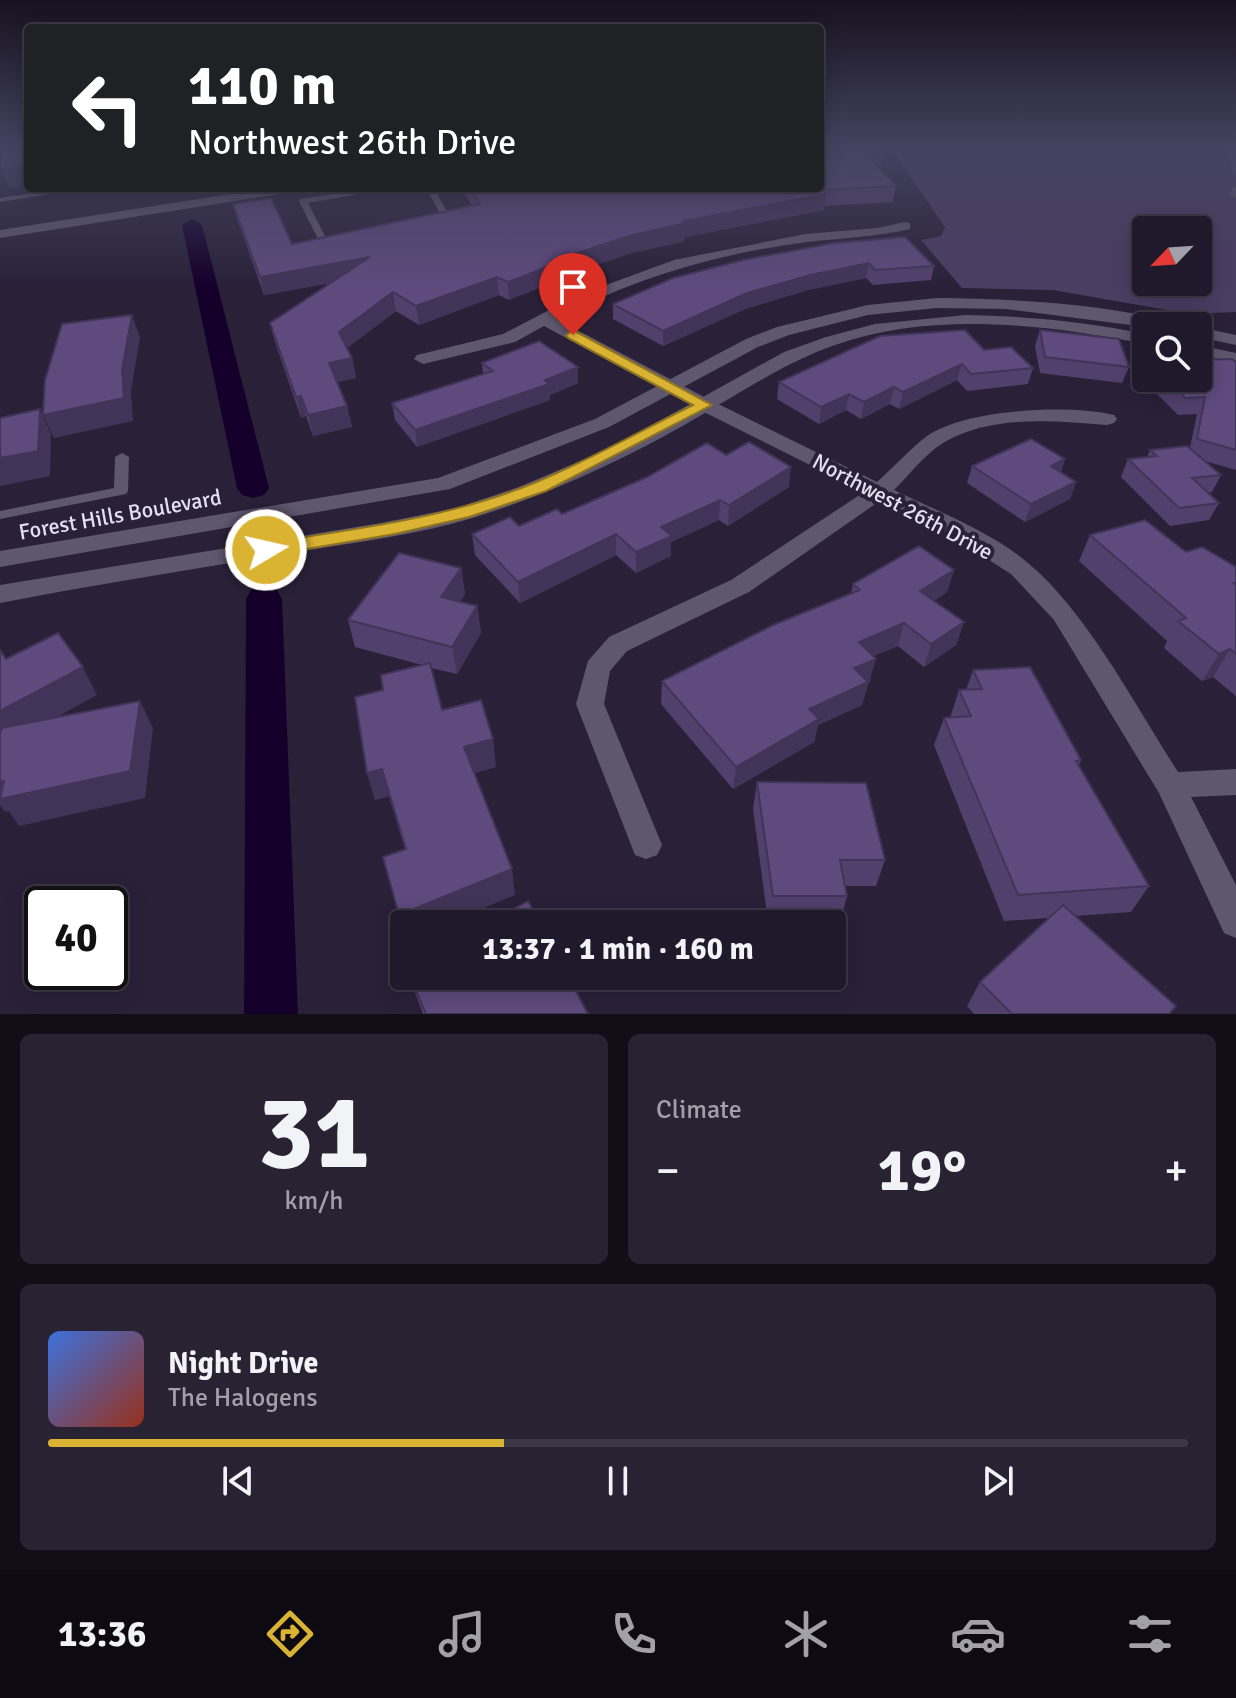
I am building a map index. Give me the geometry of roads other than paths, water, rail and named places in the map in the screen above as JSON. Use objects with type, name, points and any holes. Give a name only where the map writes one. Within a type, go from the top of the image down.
[{"type":"street","points":[[0,221],[193,192]]},
{"type":"street","points":[[0,234],[265,192]]},
{"type":"street","points":[[423,359],[509,338],[582,299],[679,263],[805,238],[877,232],[905,226]]},
{"type":"street","name":"Forest Hills Boulevard","points":[[0,559],[442,484],[591,428],[752,343],[824,319],[868,310],[937,303],[1011,312],[1132,319]]},
{"type":"street","name":"Forest Hills Boulevard","points":[[0,594],[395,528],[475,509],[540,487],[705,405],[768,367],[833,340],[897,327],[978,320],[1011,312],[1132,336]]},
{"type":"street","name":"Northwest 26th Drive","points":[[545,320],[705,405],[956,529],[1019,568],[1063,614],[1170,785],[1236,921]]},
{"type":"street","points":[[1212,335],[1236,340]]},
{"type":"street","points":[[1212,353],[1236,358]]},
{"type":"street","points":[[646,845],[590,704],[597,668],[618,644],[740,586],[880,491],[936,439],[970,426],[1005,418],[1046,415],[1107,419]]},
{"type":"street","points":[[266,550],[270,514]]},
{"type":"street","points":[[1170,785],[1236,782]]},
{"type":"lane","points":[[0,200],[54,192]]},
{"type":"lane","points":[[354,236],[323,241],[303,201],[356,192]]},
{"type":"lane","points":[[431,220],[446,217],[432,192]]},
{"type":"lane","points":[[0,515],[121,491],[122,457]]},
{"type":"waterway","points":[[192,225],[253,488]]},
{"type":"waterway","points":[[264,599],[271,1014]]}]
